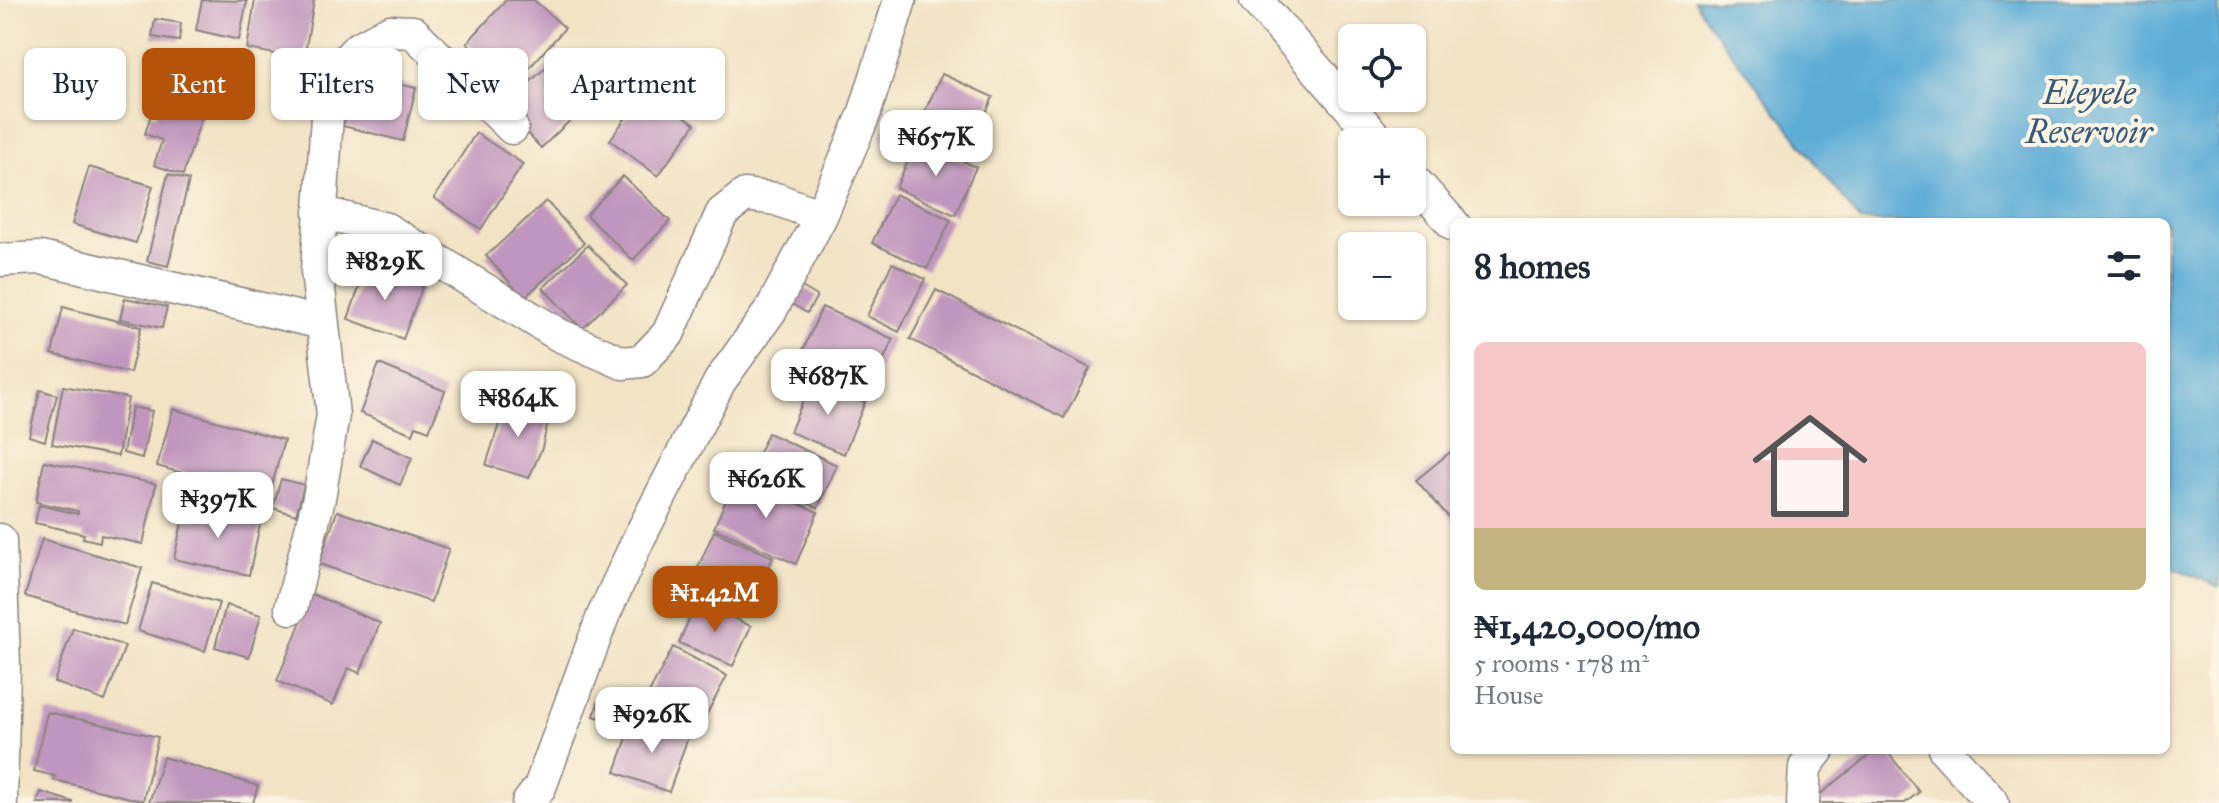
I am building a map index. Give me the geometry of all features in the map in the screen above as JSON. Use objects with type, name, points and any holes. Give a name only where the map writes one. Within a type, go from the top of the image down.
[{"type":"street","points":[[528,803],[540,787],[603,616],[639,538],[720,381],[771,310],[821,216],[864,115],[900,0]]},
{"type":"street","points":[[1256,0],[1368,128]]},
{"type":"street","points":[[291,608],[319,498],[333,415],[317,271],[328,101],[336,71],[357,49],[390,31],[413,32],[512,128]]},
{"type":"street","points":[[1426,194],[1450,221]]},
{"type":"street","points":[[320,212],[386,229],[559,335],[623,363],[642,361],[668,334],[722,213],[745,195],[776,199],[821,216]]},
{"type":"street","points":[[0,260],[41,258],[322,323]]},
{"type":"street","points":[[0,540],[4,666],[1,803]]},
{"type":"street","points":[[1803,803],[1805,767],[1815,754]]},
{"type":"street","points":[[1949,754],[1993,803]]},
{"type":"water","name":"Eleyele Reservoir","points":[[1694,0],[2219,0],[2219,587],[2170,566],[2170,218],[1858,218],[1709,24]]},
{"type":"building","points":[[202,0],[247,1],[239,40],[196,30]]},
{"type":"building","points":[[255,0],[314,0],[306,48],[271,48],[271,53],[247,48]]},
{"type":"building","points":[[506,0],[534,0],[565,28],[528,69],[528,48],[473,48],[467,43]]},
{"type":"building","points":[[155,19],[181,23],[179,41],[152,37]]},
{"type":"building","points":[[544,69],[544,120],[571,120],[541,148],[515,120],[528,120],[528,84]]},
{"type":"building","points":[[942,74],[993,97],[979,128],[988,132],[978,154],[918,126]]},
{"type":"building","points":[[402,85],[416,88],[403,141],[343,126],[344,120],[402,120]]},
{"type":"building","points":[[890,117],[917,131],[907,150],[881,137]]},
{"type":"building","points":[[149,120],[201,120],[183,175],[154,165],[162,140],[145,134]]},
{"type":"building","points":[[624,120],[690,120],[695,124],[658,176],[610,140]]},
{"type":"building","points":[[476,133],[523,164],[481,229],[434,198]]},
{"type":"building","points":[[917,140],[976,167],[955,215],[896,188]]},
{"type":"building","points":[[89,167],[153,186],[136,243],[72,224]]},
{"type":"building","points":[[168,174],[189,180],[168,266],[147,261]]},
{"type":"building","points":[[623,176],[670,221],[633,260],[586,215]]},
{"type":"building","points":[[895,194],[951,220],[927,269],[872,243]]},
{"type":"building","points":[[546,201],[584,243],[524,298],[486,256]]},
{"type":"building","points":[[588,245],[627,285],[582,329],[543,288]]},
{"type":"building","points":[[892,263],[925,279],[899,332],[867,316]]},
{"type":"building","points":[[367,265],[423,285],[403,339],[348,319]]},
{"type":"building","points":[[802,287],[817,296],[807,313],[792,304]]},
{"type":"building","points":[[936,290],[1090,368],[1064,418],[910,339]]},
{"type":"building","points":[[125,298],[167,307],[162,328],[120,319]]},
{"type":"building","points":[[63,307],[141,327],[130,373],[52,354]]},
{"type":"building","points":[[822,307],[893,339],[871,388],[800,357]]},
{"type":"building","points":[[379,364],[445,391],[429,431],[416,426],[413,434],[360,413]]},
{"type":"building","points":[[811,381],[865,402],[844,454],[790,432]]},
{"type":"building","points":[[63,386],[128,398],[118,456],[52,444]]},
{"type":"building","points":[[40,390],[57,395],[45,441],[29,436]]},
{"type":"building","points":[[507,399],[541,409],[540,414],[549,417],[542,448],[529,478],[486,465]]},
{"type":"building","points":[[132,407],[152,411],[142,458],[123,453]]},
{"type":"building","points":[[173,409],[284,440],[269,497],[157,466]]},
{"type":"building","points":[[768,433],[837,465],[818,508],[748,476]]},
{"type":"building","points":[[372,439],[412,458],[400,485],[360,466]]},
{"type":"building","points":[[1450,452],[1450,518],[1416,480]]},
{"type":"building","points":[[44,461],[156,484],[143,544],[101,535],[100,542],[83,538],[84,534],[35,523],[39,505],[78,514],[78,511],[36,502]]},
{"type":"building","points":[[736,476],[818,512],[796,564],[714,528]]},
{"type":"building","points":[[281,479],[304,485],[296,515],[273,508]]},
{"type":"building","points":[[186,504],[261,520],[249,575],[174,559]]},
{"type":"building","points":[[337,511],[449,549],[431,602],[319,564]]},
{"type":"building","points":[[714,531],[773,557],[755,598],[696,572]]},
{"type":"building","points":[[42,539],[142,568],[125,625],[25,596]]},
{"type":"building","points":[[152,583],[219,603],[205,651],[138,631]]},
{"type":"building","points":[[312,594],[380,623],[360,673],[348,668],[333,705],[277,681]]},
{"type":"building","points":[[696,602],[751,626],[733,666],[679,643]]},
{"type":"building","points":[[226,605],[261,615],[249,657],[215,647]]},
{"type":"building","points":[[73,628],[125,646],[105,701],[54,682]]},
{"type":"building","points":[[673,647],[727,676],[701,725],[647,697]]},
{"type":"building","points":[[600,697],[619,703],[613,722],[594,716]]},
{"type":"building","points":[[47,712],[158,737],[143,801],[54,780],[55,776],[34,771]]},
{"type":"building","points":[[634,718],[688,737],[669,792],[615,772]]},
{"type":"building","points":[[1871,754],[1889,754],[1919,792],[1905,803],[1809,803]]},
{"type":"building","points":[[163,757],[258,786],[253,803],[149,803]]},
{"type":"building","points":[[41,792],[73,802],[73,803],[37,803]]}]
